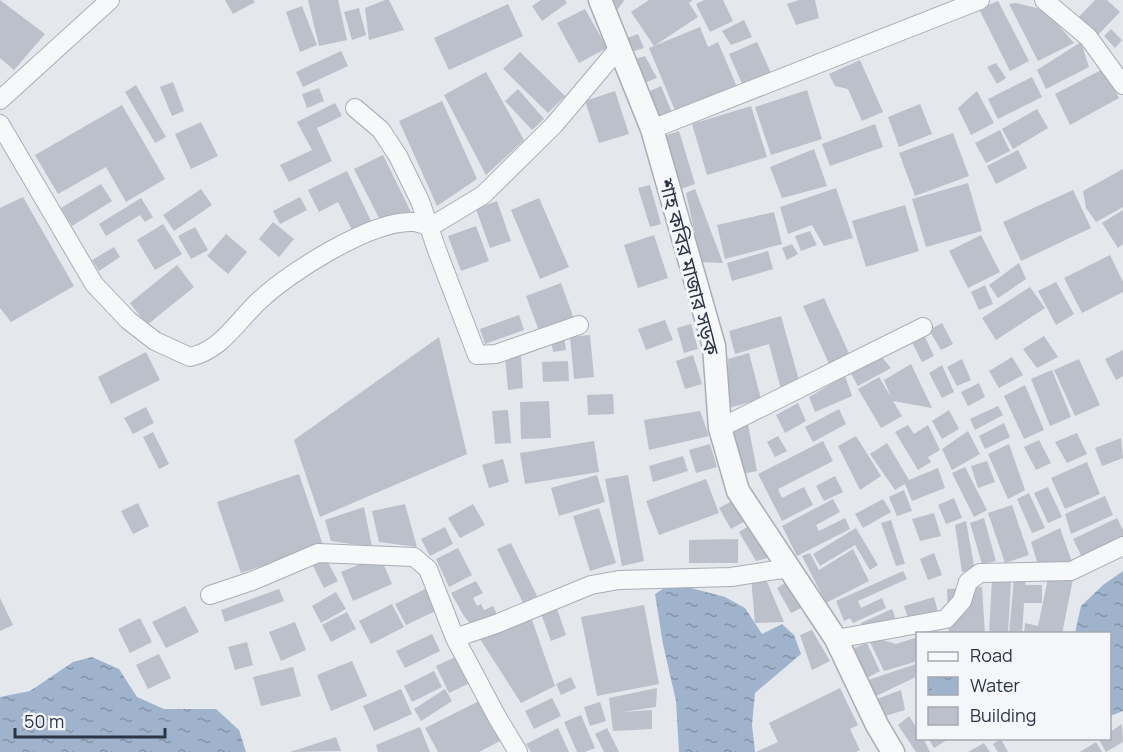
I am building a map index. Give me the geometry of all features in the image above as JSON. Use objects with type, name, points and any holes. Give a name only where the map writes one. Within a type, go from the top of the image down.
[{"type":"street","points":[[0,100],[110,0]]},
{"type":"street","name":"শাহ কবির মাজার সড়ক","points":[[600,0],[652,129],[714,346],[720,428],[738,490],[836,639],[877,725],[893,752]]},
{"type":"street","points":[[652,129],[980,0]]},
{"type":"street","points":[[1044,0],[1088,37],[1123,85]]},
{"type":"street","points":[[0,124],[94,284],[128,320],[155,340],[190,357],[201,355],[218,344],[259,301],[297,270],[384,226],[413,222],[430,227],[483,195],[554,125],[619,48]]},
{"type":"street","points":[[355,108],[381,130],[398,156],[420,201],[477,355],[496,354],[579,325]]},
{"type":"street","points":[[720,428],[923,327]]},
{"type":"street","points":[[836,639],[946,619],[962,601],[968,582],[980,573],[1071,571],[1123,546]]},
{"type":"street","points":[[210,595],[252,581],[318,553],[414,557],[428,569],[455,638],[518,752]]},
{"type":"street","points":[[455,638],[496,624],[591,585],[619,580],[731,577],[789,568]]},
{"type":"water","points":[[1123,571],[1123,711],[1111,716],[1111,632],[1075,632],[1081,606],[1103,585]]},
{"type":"water","points":[[672,583],[725,597],[745,608],[762,634],[782,624],[794,635],[801,654],[755,693],[752,725],[755,752],[679,752],[676,701],[655,594]]},
{"type":"water","points":[[92,657],[119,669],[137,697],[164,709],[216,709],[239,730],[246,752],[0,752],[0,697],[30,691],[73,662]]},
{"type":"building","points":[[0,0],[45,34],[14,70],[0,58]]},
{"type":"building","points":[[225,0],[253,0],[255,2],[233,14]]},
{"type":"building","points":[[308,0],[338,0],[347,40],[319,46]]},
{"type":"building","points":[[389,0],[404,30],[369,40],[365,8]]},
{"type":"building","points":[[541,0],[565,0],[567,3],[542,21],[532,6]]},
{"type":"building","points":[[607,0],[623,0],[624,1],[613,15]]},
{"type":"building","points":[[649,0],[693,0],[689,3],[698,17],[654,46],[631,12]]},
{"type":"building","points":[[705,0],[723,0],[733,21],[710,32],[696,4]]},
{"type":"building","points":[[799,0],[815,0],[819,18],[796,25],[787,4]]},
{"type":"building","points":[[1095,0],[1107,0],[1120,12],[1094,39],[1075,21]]},
{"type":"building","points":[[998,1],[1029,61],[1010,71],[979,9]]},
{"type":"building","points":[[1016,3],[1041,9],[1074,43],[1038,61],[1009,4]]},
{"type":"building","points":[[508,4],[523,36],[449,70],[434,38]]},
{"type":"building","points":[[302,6],[317,45],[300,52],[286,12]]},
{"type":"building","points":[[359,8],[366,35],[352,40],[344,12]]},
{"type":"building","points":[[585,9],[607,48],[579,63],[557,23]]},
{"type":"building","points":[[744,20],[752,37],[731,45],[722,31]]},
{"type":"building","points":[[700,27],[708,47],[718,42],[737,87],[676,113],[649,48]]},
{"type":"building","points":[[1111,29],[1122,40],[1115,48],[1104,36]]},
{"type":"building","points":[[638,34],[644,48],[631,52],[624,39]]},
{"type":"building","points":[[757,42],[772,75],[744,88],[729,54]]},
{"type":"building","points":[[1081,42],[1089,67],[1046,89],[1037,70]]},
{"type":"building","points":[[341,51],[348,66],[303,87],[296,72]]},
{"type":"building","points":[[520,52],[565,96],[548,113],[503,69]]},
{"type":"building","points":[[645,56],[657,78],[644,83],[633,60]]},
{"type":"building","points":[[860,60],[883,112],[862,121],[848,89],[835,86],[829,74]]},
{"type":"building","points":[[996,63],[1006,78],[997,84],[987,67]]},
{"type":"building","points":[[1103,69],[1119,98],[1070,125],[1055,94]]},
{"type":"building","points":[[486,72],[524,140],[486,175],[444,95]]},
{"type":"building","points":[[1032,77],[1042,97],[998,119],[988,99]]},
{"type":"building","points":[[173,82],[184,111],[172,116],[160,87]]},
{"type":"building","points":[[136,85],[166,137],[155,143],[125,92]]},
{"type":"building","points":[[661,86],[673,115],[656,120],[648,92]]},
{"type":"building","points":[[319,88],[324,101],[307,108],[302,94]]},
{"type":"building","points":[[518,89],[544,119],[532,130],[505,101]]},
{"type":"building","points":[[807,90],[822,139],[771,155],[755,107]]},
{"type":"building","points":[[615,91],[629,134],[599,143],[585,101]]},
{"type":"building","points":[[977,91],[994,123],[971,135],[958,108]]},
{"type":"building","points":[[442,101],[477,179],[437,206],[399,121]]},
{"type":"building","points":[[335,103],[342,116],[317,128],[332,161],[289,182],[280,165],[312,150],[297,122]]},
{"type":"building","points":[[920,104],[932,134],[899,147],[888,117]]},
{"type":"building","points":[[122,105],[165,179],[126,202],[106,167],[58,194],[35,155]]},
{"type":"building","points":[[751,106],[767,157],[707,175],[692,124]]},
{"type":"building","points":[[1037,109],[1048,128],[1013,149],[1002,129]]},
{"type":"building","points":[[201,122],[218,156],[191,169],[175,134]]},
{"type":"building","points":[[875,124],[883,147],[830,166],[822,144]]},
{"type":"building","points":[[1000,130],[1010,151],[986,163],[975,143]]},
{"type":"building","points":[[679,131],[695,184],[681,189],[664,136]]},
{"type":"building","points":[[953,133],[969,176],[915,196],[899,153]]},
{"type":"building","points":[[814,149],[827,186],[782,198],[770,167]]},
{"type":"building","points":[[1018,150],[1027,168],[996,184],[987,166]]},
{"type":"building","points":[[383,155],[411,212],[379,218],[354,169]]},
{"type":"building","points":[[1123,169],[1123,207],[1096,222],[1086,208],[1083,191]]},
{"type":"building","points":[[347,171],[371,221],[352,230],[338,202],[319,212],[308,190]]},
{"type":"building","points":[[968,183],[982,231],[926,247],[912,199]]},
{"type":"building","points":[[101,184],[112,201],[72,226],[61,208]]},
{"type":"building","points":[[650,185],[661,224],[650,227],[638,188]]},
{"type":"building","points":[[836,188],[853,238],[824,246],[812,225],[788,234],[780,207]]},
{"type":"building","points":[[201,189],[212,205],[174,231],[163,215]]},
{"type":"building","points":[[695,189],[723,263],[701,262],[686,193]]},
{"type":"building","points":[[1073,190],[1091,228],[1021,261],[1003,222]]},
{"type":"building","points":[[23,197],[74,286],[11,322],[0,308],[0,208]]},
{"type":"building","points":[[300,197],[307,210],[280,224],[273,211]]},
{"type":"building","points":[[141,198],[153,217],[145,222],[140,215],[106,236],[99,224]]},
{"type":"building","points":[[539,198],[569,267],[540,279],[511,210]]},
{"type":"building","points":[[497,201],[511,241],[490,248],[476,209]]},
{"type":"building","points":[[905,205],[919,251],[866,267],[852,221]]},
{"type":"building","points":[[1123,210],[1123,244],[1118,248],[1102,223]]},
{"type":"building","points":[[774,212],[782,244],[725,259],[717,225]]},
{"type":"building","points":[[273,222],[294,239],[279,257],[259,239]]},
{"type":"building","points":[[163,224],[182,254],[155,270],[137,240]]},
{"type":"building","points":[[476,226],[489,261],[461,271],[448,236]]},
{"type":"building","points":[[195,227],[208,250],[191,259],[178,236]]},
{"type":"building","points":[[810,231],[817,245],[801,251],[795,236]]},
{"type":"building","points":[[226,234],[247,252],[228,274],[207,256]]},
{"type":"building","points":[[654,235],[668,278],[638,288],[624,245]]},
{"type":"building","points":[[981,235],[1000,272],[968,288],[949,251]]},
{"type":"building","points":[[792,244],[798,254],[787,260],[782,248]]},
{"type":"building","points":[[114,247],[120,257],[99,271],[92,260]]},
{"type":"building","points":[[768,251],[773,269],[732,281],[727,263]]},
{"type":"building","points":[[1110,255],[1123,282],[1123,292],[1082,313],[1064,278]]},
{"type":"building","points":[[1019,263],[1026,279],[998,298],[989,285]]},
{"type":"building","points":[[177,265],[194,287],[147,325],[130,303]]},
{"type":"building","points":[[1056,282],[1074,314],[1056,325],[1038,291]]},
{"type":"building","points":[[561,283],[574,319],[539,331],[526,296]]},
{"type":"building","points":[[985,285],[993,304],[979,310],[971,292]]},
{"type":"building","points":[[1030,287],[1045,308],[996,340],[982,318]]},
{"type":"building","points":[[824,298],[851,358],[830,366],[803,306]]},
{"type":"building","points":[[519,315],[524,330],[485,344],[480,329]]},
{"type":"building","points":[[781,316],[800,384],[781,389],[769,344],[735,354],[729,331]]},
{"type":"building","points":[[665,320],[673,340],[646,350],[638,329]]},
{"type":"building","points":[[942,323],[953,344],[941,350],[929,330]]},
{"type":"building","points":[[691,324],[698,349],[684,353],[677,328]]},
{"type":"building","points":[[923,333],[934,356],[922,362],[911,340]]},
{"type":"building","points":[[590,335],[594,377],[574,379],[570,337]]},
{"type":"building","points":[[1044,336],[1058,357],[1037,368],[1023,349]]},
{"type":"building","points":[[439,337],[467,454],[320,517],[294,440]]},
{"type":"building","points":[[564,337],[566,350],[553,352],[551,338]]},
{"type":"building","points":[[1123,350],[1123,376],[1116,380],[1105,359]]},
{"type":"building","points":[[146,352],[160,380],[111,404],[98,377]]},
{"type":"building","points":[[749,353],[761,399],[729,408],[728,359]]},
{"type":"building","points":[[521,355],[523,388],[508,390],[505,356]]},
{"type":"building","points":[[693,355],[702,384],[685,389],[676,361]]},
{"type":"building","points":[[881,356],[891,368],[858,386],[850,372]]},
{"type":"building","points":[[1012,357],[1023,375],[999,388],[989,371]]},
{"type":"building","points":[[962,359],[971,380],[957,386],[947,367]]},
{"type":"building","points":[[1079,359],[1100,405],[1075,416],[1054,370]]},
{"type":"building","points":[[568,361],[569,381],[543,382],[542,362]]},
{"type":"building","points":[[911,364],[932,408],[893,401],[902,416],[881,428],[858,389],[879,377],[891,397],[884,380]]},
{"type":"building","points":[[942,365],[954,392],[942,398],[929,373]]},
{"type":"building","points":[[1052,370],[1071,417],[1050,426],[1031,379]]},
{"type":"building","points":[[845,376],[852,396],[815,412],[809,397]]},
{"type":"building","points":[[979,383],[985,397],[968,406],[961,392]]},
{"type":"building","points":[[1025,385],[1044,430],[1024,439],[1004,396]]},
{"type":"building","points":[[613,394],[614,414],[588,415],[587,395]]},
{"type":"building","points":[[549,401],[551,438],[521,439],[520,402]]},
{"type":"building","points":[[798,403],[806,421],[785,433],[776,415]]},
{"type":"building","points":[[998,406],[1003,415],[975,430],[970,419]]},
{"type":"building","points":[[146,407],[154,423],[133,434],[124,418]]},
{"type":"building","points":[[839,409],[846,424],[813,442],[805,427]]},
{"type":"building","points":[[508,410],[511,443],[495,444],[492,411]]},
{"type":"building","points":[[949,410],[959,429],[942,439],[932,421]]},
{"type":"building","points":[[700,411],[709,436],[649,450],[644,420]]},
{"type":"building","points":[[1004,423],[1010,437],[985,449],[979,436]]},
{"type":"building","points":[[748,424],[757,471],[742,474],[733,427]]},
{"type":"building","points":[[908,425],[914,434],[928,425],[940,450],[928,457],[931,462],[918,470],[895,432]]},
{"type":"building","points":[[968,431],[980,454],[952,470],[942,449]]},
{"type":"building","points":[[153,432],[169,464],[159,469],[143,437]]},
{"type":"building","points":[[1077,433],[1087,454],[1067,463],[1055,442]]},
{"type":"building","points":[[778,436],[787,451],[775,457],[767,442]]},
{"type":"building","points":[[856,436],[881,476],[860,490],[838,446]]},
{"type":"building","points":[[1121,438],[1123,458],[1102,466],[1095,448]]},
{"type":"building","points":[[1039,440],[1051,463],[1036,470],[1024,447]]},
{"type":"building","points":[[594,441],[599,472],[525,484],[520,453]]},
{"type":"building","points":[[823,441],[833,461],[778,489],[782,498],[804,487],[813,505],[782,521],[758,474]]},
{"type":"building","points":[[887,443],[909,480],[938,468],[945,488],[912,501],[905,484],[895,490],[870,454]]},
{"type":"building","points":[[710,444],[717,467],[696,473],[689,450]]},
{"type":"building","points":[[1009,444],[1025,490],[1008,499],[988,454]]},
{"type":"building","points":[[683,456],[688,471],[653,482],[649,466]]},
{"type":"building","points":[[503,459],[509,482],[489,488],[482,465]]},
{"type":"building","points":[[987,461],[995,482],[978,488],[971,466]]},
{"type":"building","points":[[1087,462],[1100,494],[1065,509],[1051,478]]},
{"type":"building","points":[[965,467],[987,510],[974,517],[952,473]]},
{"type":"building","points":[[299,474],[323,545],[241,573],[217,502]]},
{"type":"building","points":[[597,475],[605,502],[559,516],[551,488]]},
{"type":"building","points":[[628,475],[644,561],[622,566],[605,479]]},
{"type":"building","points":[[835,476],[843,492],[824,501],[816,486]]},
{"type":"building","points":[[706,479],[719,513],[659,535],[646,501]]},
{"type":"building","points":[[1048,487],[1062,517],[1048,523],[1034,493]]},
{"type":"building","points":[[904,490],[912,511],[897,516],[889,497]]},
{"type":"building","points":[[1029,493],[1045,528],[1032,533],[1017,499]]},
{"type":"building","points":[[1105,496],[1113,515],[1071,534],[1065,514]]},
{"type":"building","points":[[954,498],[962,518],[946,524],[938,505]]},
{"type":"building","points":[[736,499],[747,520],[731,529],[719,508]]},
{"type":"building","points":[[833,499],[840,512],[816,525],[819,531],[845,518],[850,529],[797,556],[782,526]]},
{"type":"building","points":[[883,499],[891,512],[863,528],[855,514]]},
{"type":"building","points":[[138,503],[149,526],[133,534],[121,511]]},
{"type":"building","points":[[405,504],[417,547],[379,542],[372,511]]},
{"type":"building","points":[[473,504],[485,525],[460,538],[448,518]]},
{"type":"building","points":[[1012,505],[1029,555],[1005,563],[988,513]]},
{"type":"building","points":[[364,507],[372,547],[331,541],[325,520]]},
{"type":"building","points":[[599,508],[616,563],[590,571],[573,516]]},
{"type":"building","points":[[934,513],[941,536],[920,541],[912,519]]},
{"type":"building","points":[[984,518],[996,561],[982,564],[970,523]]},
{"type":"building","points":[[1117,518],[1123,530],[1123,537],[1082,557],[1073,539]]},
{"type":"building","points":[[891,520],[905,564],[896,566],[881,523]]},
{"type":"building","points":[[966,521],[975,571],[962,572],[955,525]]},
{"type":"building","points":[[752,524],[772,557],[756,561],[739,532]]},
{"type":"building","points":[[445,527],[453,544],[430,556],[421,539]]},
{"type":"building","points":[[856,528],[878,565],[870,570],[855,545],[820,566],[813,554]]},
{"type":"building","points":[[1060,528],[1073,565],[1039,568],[1031,542]]},
{"type":"building","points":[[738,539],[738,563],[689,563],[689,540]]},
{"type":"building","points":[[511,543],[537,596],[523,603],[497,549]]},
{"type":"building","points":[[458,548],[472,575],[449,587],[436,559]]},
{"type":"building","points":[[853,549],[869,581],[826,603],[802,556],[810,553],[819,570]]},
{"type":"building","points":[[934,553],[942,575],[928,580],[920,559]]},
{"type":"building","points":[[380,556],[392,584],[353,601],[341,572]]},
{"type":"building","points":[[325,557],[338,581],[324,588],[312,564]]},
{"type":"building","points":[[903,571],[907,579],[858,601],[861,608],[882,598],[886,608],[853,623],[850,618],[844,621],[836,601]]},
{"type":"building","points":[[1049,574],[1073,579],[1062,632],[1024,632],[1025,623],[1038,626]]},
{"type":"building","points":[[751,577],[765,577],[784,622],[755,623]]},
{"type":"building","points":[[992,579],[1011,580],[1008,632],[989,632]]},
{"type":"building","points":[[1014,579],[1026,579],[1025,585],[1042,585],[1042,603],[1024,603],[1022,632],[1009,632]]},
{"type":"building","points":[[476,581],[483,593],[473,598],[477,606],[481,604],[484,610],[493,606],[498,616],[472,626],[451,593]]},
{"type":"building","points":[[788,581],[803,607],[791,613],[777,588]]},
{"type":"building","points":[[431,586],[442,608],[406,625],[395,604]]},
{"type":"building","points":[[982,587],[985,632],[949,632],[947,589]]},
{"type":"building","points":[[279,589],[284,601],[225,622],[221,610]]},
{"type":"building","points":[[336,592],[346,609],[321,623],[312,606]]},
{"type":"building","points":[[934,597],[939,616],[910,624],[904,606]]},
{"type":"building","points":[[0,598],[13,625],[0,631]]},
{"type":"building","points":[[392,604],[404,627],[371,644],[359,621]]},
{"type":"building","points":[[644,605],[659,684],[597,696],[581,617]]},
{"type":"building","points":[[185,606],[199,632],[166,648],[152,622]]},
{"type":"building","points":[[556,606],[566,635],[551,641],[540,611]]},
{"type":"building","points":[[892,609],[898,625],[864,635],[861,623]]},
{"type":"building","points":[[347,612],[356,629],[331,642],[322,625]]},
{"type":"building","points":[[531,617],[555,686],[521,703],[478,636]]},
{"type":"building","points":[[140,618],[152,642],[130,653],[118,629]]},
{"type":"building","points":[[295,622],[306,650],[281,661],[269,632]]},
{"type":"building","points":[[812,630],[830,661],[812,670],[800,635]]},
{"type":"building","points":[[432,634],[440,651],[405,668],[396,651]]},
{"type":"building","points":[[916,638],[916,662],[884,671],[870,642],[879,639],[896,644]]},
{"type":"building","points":[[247,642],[253,665],[235,670],[228,647]]},
{"type":"building","points":[[867,643],[880,671],[867,678],[854,648]]},
{"type":"building","points":[[159,654],[171,678],[148,689],[136,665]]},
{"type":"building","points":[[459,655],[472,682],[449,693],[436,666]]},
{"type":"building","points":[[352,661],[367,696],[331,711],[317,675]]},
{"type":"building","points":[[916,664],[916,677],[876,696],[868,680]]},
{"type":"building","points":[[293,667],[301,696],[261,706],[253,677]]},
{"type":"building","points":[[434,671],[442,687],[412,702],[404,686]]},
{"type":"building","points":[[571,677],[576,688],[561,695],[556,684]]},
{"type":"building","points":[[657,688],[656,707],[622,712],[652,710],[652,729],[613,731],[609,698]]},
{"type":"building","points":[[840,688],[858,725],[850,729],[860,750],[856,752],[756,752],[778,742],[769,723]]},
{"type":"building","points":[[401,689],[412,714],[374,731],[363,706]]},
{"type":"building","points":[[445,689],[452,701],[421,721],[414,709]]},
{"type":"building","points":[[901,690],[905,710],[885,716],[877,699]]},
{"type":"building","points":[[552,698],[561,716],[534,729],[525,711]]},
{"type":"building","points":[[479,701],[500,741],[479,752],[438,752],[425,728]]},
{"type":"building","points":[[600,702],[606,721],[590,726],[584,707]]},
{"type":"building","points":[[581,715],[595,748],[577,752],[564,722]]},
{"type":"building","points":[[909,716],[916,727],[916,740],[924,740],[930,752],[916,752],[898,725]]},
{"type":"building","points":[[1122,724],[1123,742],[1106,752],[1099,740],[1111,740],[1111,731]]},
{"type":"building","points":[[420,727],[430,752],[378,752],[376,745]]},
{"type":"building","points":[[558,728],[569,752],[531,752],[526,744]]},
{"type":"building","points":[[607,728],[619,752],[604,752],[595,734]]},
{"type":"building","points":[[336,737],[341,751],[290,752]]},
{"type":"building","points":[[929,740],[947,740],[934,748]]},
{"type":"building","points":[[1002,740],[1008,752],[998,752],[993,744]]},
{"type":"building","points":[[1096,742],[1102,752],[1080,752]]},
{"type":"building","points":[[984,743],[990,752],[968,752]]}]
